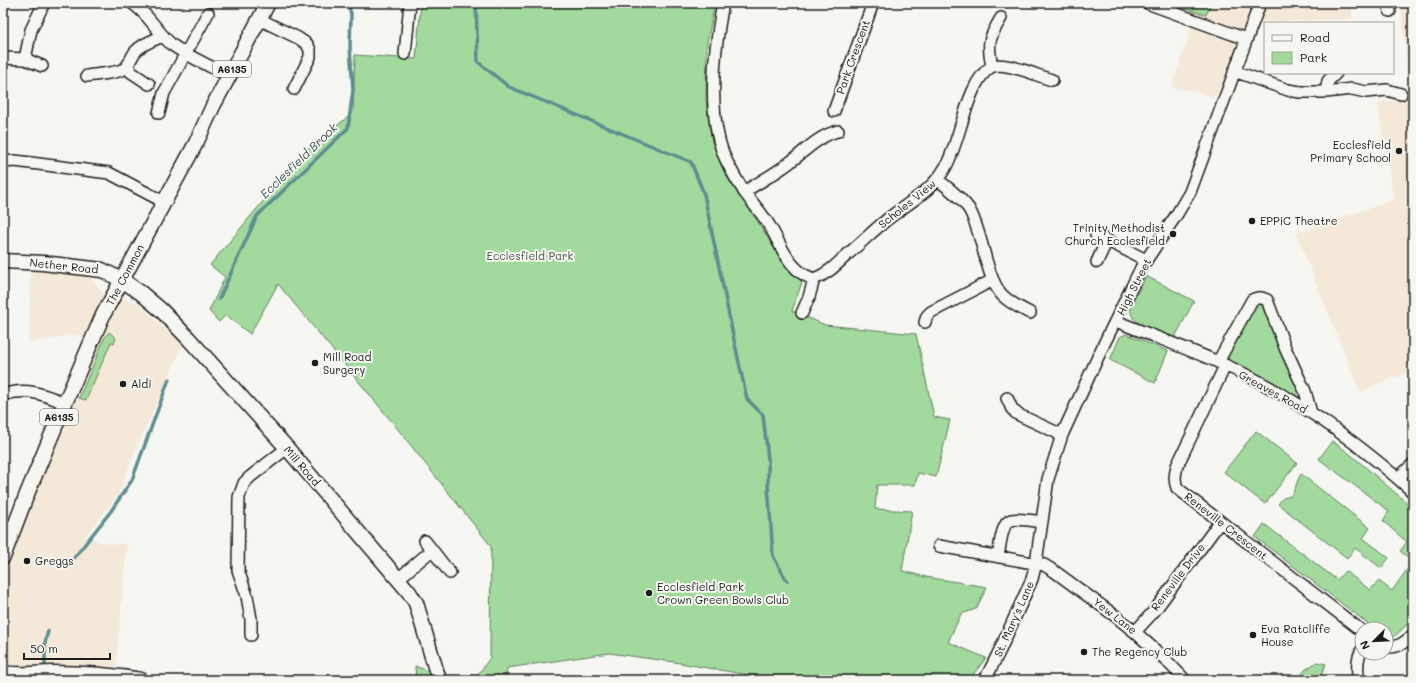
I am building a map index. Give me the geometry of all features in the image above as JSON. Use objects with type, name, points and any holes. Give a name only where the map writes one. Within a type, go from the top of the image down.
[{"type":"main road","name":"The Common","points":[[3,557],[21,508],[103,315],[196,143],[229,76],[268,3]]},
{"type":"main road","name":"Nether Road","points":[[3,261],[43,263],[96,269],[102,270],[122,280]]},
{"type":"main road","name":"Mill Road","points":[[122,280],[161,310],[194,344],[287,448],[398,579],[416,603],[439,680]]},
{"type":"main road","points":[[7,676],[55,673],[85,674],[141,680]]},
{"type":"street","points":[[25,59],[31,30],[44,3]]},
{"type":"street","points":[[132,3],[145,14],[172,45],[229,76]]},
{"type":"street","points":[[405,54],[410,3]]},
{"type":"street","points":[[723,3],[716,45],[714,74],[716,123],[721,150],[744,192],[768,224],[791,263],[802,274],[814,278],[809,297],[802,313]]},
{"type":"street","name":"Park Crescent","points":[[834,111],[873,3]]},
{"type":"street","points":[[1147,3],[1246,39]]},
{"type":"street","name":"High Street","points":[[1037,559],[1048,479],[1062,436],[1146,260],[1190,192],[1260,3]]},
{"type":"street","points":[[159,113],[164,93],[208,13]]},
{"type":"street","points":[[1001,18],[990,40],[989,51],[992,66],[1001,65],[1052,80]]},
{"type":"street","points":[[260,19],[308,44],[310,57],[294,89]]},
{"type":"street","points":[[87,76],[123,69],[128,66],[135,52],[142,46],[163,36]]},
{"type":"street","points":[[3,58],[25,59],[42,66]]},
{"type":"street","points":[[128,66],[132,72],[149,84]]},
{"type":"street","name":"Scholes View","points":[[814,278],[828,273],[889,218],[927,190],[937,179],[952,155],[971,94],[986,71],[992,66]]},
{"type":"street","points":[[1234,71],[1288,90],[1312,93],[1352,89],[1366,92],[1387,90],[1401,94]]},
{"type":"street","points":[[1326,92],[1328,81],[1335,74]]},
{"type":"street","points":[[744,192],[778,171],[818,139],[829,133],[838,131]]},
{"type":"street","points":[[3,162],[15,161],[109,172],[164,202]]},
{"type":"street","points":[[937,179],[960,198],[968,208],[976,224],[993,280],[1002,294],[1014,305],[1030,314]]},
{"type":"street","points":[[1096,235],[1146,260]]},
{"type":"street","points":[[1097,262],[1107,240]]},
{"type":"street","points":[[925,322],[926,316],[931,312],[993,280]]},
{"type":"street","name":"Reneville Crescent","points":[[1311,413],[1305,391],[1286,350],[1268,300],[1262,297],[1257,297],[1252,300],[1221,364],[1177,466],[1174,475],[1175,482],[1177,488],[1354,625]]},
{"type":"street","name":"Greaves Road","points":[[1116,321],[1221,364],[1268,387],[1311,413],[1350,440],[1398,478],[1413,492]]},
{"type":"street","points":[[3,396],[21,391],[35,392],[65,403]]},
{"type":"street","points":[[1007,398],[1012,409],[1017,414],[1062,436]]},
{"type":"street","points":[[251,635],[251,619],[247,596],[238,570],[239,496],[244,483],[250,477],[287,448]]},
{"type":"street","points":[[1398,478],[1413,464]]},
{"type":"street","points":[[998,557],[1004,527],[1007,522],[1012,520],[1042,522]]},
{"type":"street","name":"Reneville Drive","points":[[1135,632],[1155,610],[1220,522]]},
{"type":"street","points":[[425,541],[450,573]]},
{"type":"street","name":"Yew Lane","points":[[939,546],[998,557],[1037,559],[1135,632],[1165,659],[1185,680]]},
{"type":"street","points":[[398,579],[432,550]]},
{"type":"street","name":"St. Mary's Lane","points":[[985,680],[1032,579],[1037,559]]},
{"type":"street","points":[[1394,648],[1403,644],[1413,635]]},
{"type":"street","points":[[1358,661],[1358,680]]},
{"type":"shaded area","points":[[1211,3],[1350,3],[1352,4],[1352,19],[1264,21],[1254,19],[1224,98],[1172,87],[1196,12],[1206,15]]},
{"type":"shaded area","name":"Ecclesfield Primary School","points":[[1400,3],[1413,3],[1413,370],[1360,392],[1296,233],[1394,200],[1377,103],[1412,97]]},
{"type":"shaded area","points":[[31,269],[73,272],[91,278],[103,293],[138,303],[183,345],[133,456],[118,495],[85,537],[111,544],[127,544],[115,680],[3,678],[3,535],[52,408],[83,338],[76,334],[29,343]]},
{"type":"green space","name":"Ecclesfield Park","points":[[421,3],[715,3],[707,43],[706,101],[712,142],[725,174],[758,222],[783,263],[802,282],[792,311],[825,325],[916,334],[934,417],[950,420],[936,477],[918,473],[915,485],[877,485],[875,509],[912,511],[902,571],[926,577],[987,587],[976,609],[961,614],[948,642],[986,658],[969,680],[848,680],[840,674],[836,680],[792,680],[743,674],[609,653],[507,668],[506,680],[474,680],[490,658],[491,546],[393,423],[278,284],[250,334],[226,315],[219,322],[209,311],[225,277],[210,265],[306,150],[353,113],[355,55],[416,59]]},
{"type":"green space","points":[[1171,3],[1211,3],[1206,15]]},
{"type":"green space","points":[[1146,276],[1194,301],[1174,339],[1146,328],[1135,320],[1131,314],[1132,304]]},
{"type":"green space","points":[[1258,303],[1263,304],[1266,308],[1302,397],[1300,400],[1230,362],[1228,358],[1229,352],[1254,306]]},
{"type":"green space","points":[[109,332],[116,338],[114,343],[111,342],[86,400],[79,398],[105,337]]},
{"type":"green space","points":[[1126,334],[1168,351],[1155,383],[1110,360],[1120,337]]},
{"type":"green space","points":[[1256,431],[1297,463],[1265,504],[1224,472]]},
{"type":"green space","points":[[1332,441],[1350,454],[1413,508],[1413,561],[1400,551],[1407,542],[1383,521],[1389,511],[1319,459]]},
{"type":"green space","points":[[1301,474],[1370,528],[1363,538],[1389,558],[1381,568],[1355,548],[1347,558],[1278,504],[1283,498],[1291,496]]},
{"type":"green space","points":[[1264,524],[1337,580],[1345,571],[1370,590],[1379,581],[1392,591],[1413,561],[1413,619],[1394,637],[1394,621],[1365,621],[1255,537]]},
{"type":"green space","points":[[1317,662],[1326,664],[1319,680],[1297,680],[1305,670]]},
{"type":"green space","points":[[415,666],[428,671],[430,680],[416,680]]},
{"type":"waterway","name":"Ecclesfield Brook","points":[[219,299],[257,216],[348,128],[353,90],[350,46],[351,14],[348,3]]},
{"type":"waterway","points":[[476,3],[478,62],[509,87],[691,162],[704,194],[747,399],[763,415],[768,459],[768,484],[773,556],[787,581]]},
{"type":"waterway","name":"Ecclesfield Brook","points":[[74,558],[111,511],[132,480],[169,379]]},
{"type":"waterway","name":"Ecclesfield Brook","points":[[45,671],[45,643],[48,631]]},
{"type":"place","name":"Ecclesfield Primary School","points":[[1399,151]]},
{"type":"place","name":"EPPiC Theatre","points":[[1252,221]]},
{"type":"place","name":"Trinity Methodist Church Ecclesfield","points":[[1173,234]]},
{"type":"place","name":"Mill Road Surgery","points":[[315,363]]},
{"type":"place","name":"Aldi","points":[[123,384]]},
{"type":"place","name":"Greggs","points":[[27,561]]},
{"type":"place","name":"Ecclesfield Park Crown Green Bowls Club","points":[[649,593]]},
{"type":"place","name":"Eva Ratcliffe House","points":[[1253,635]]},
{"type":"place","name":"The Regency Club","points":[[1084,652]]}]
